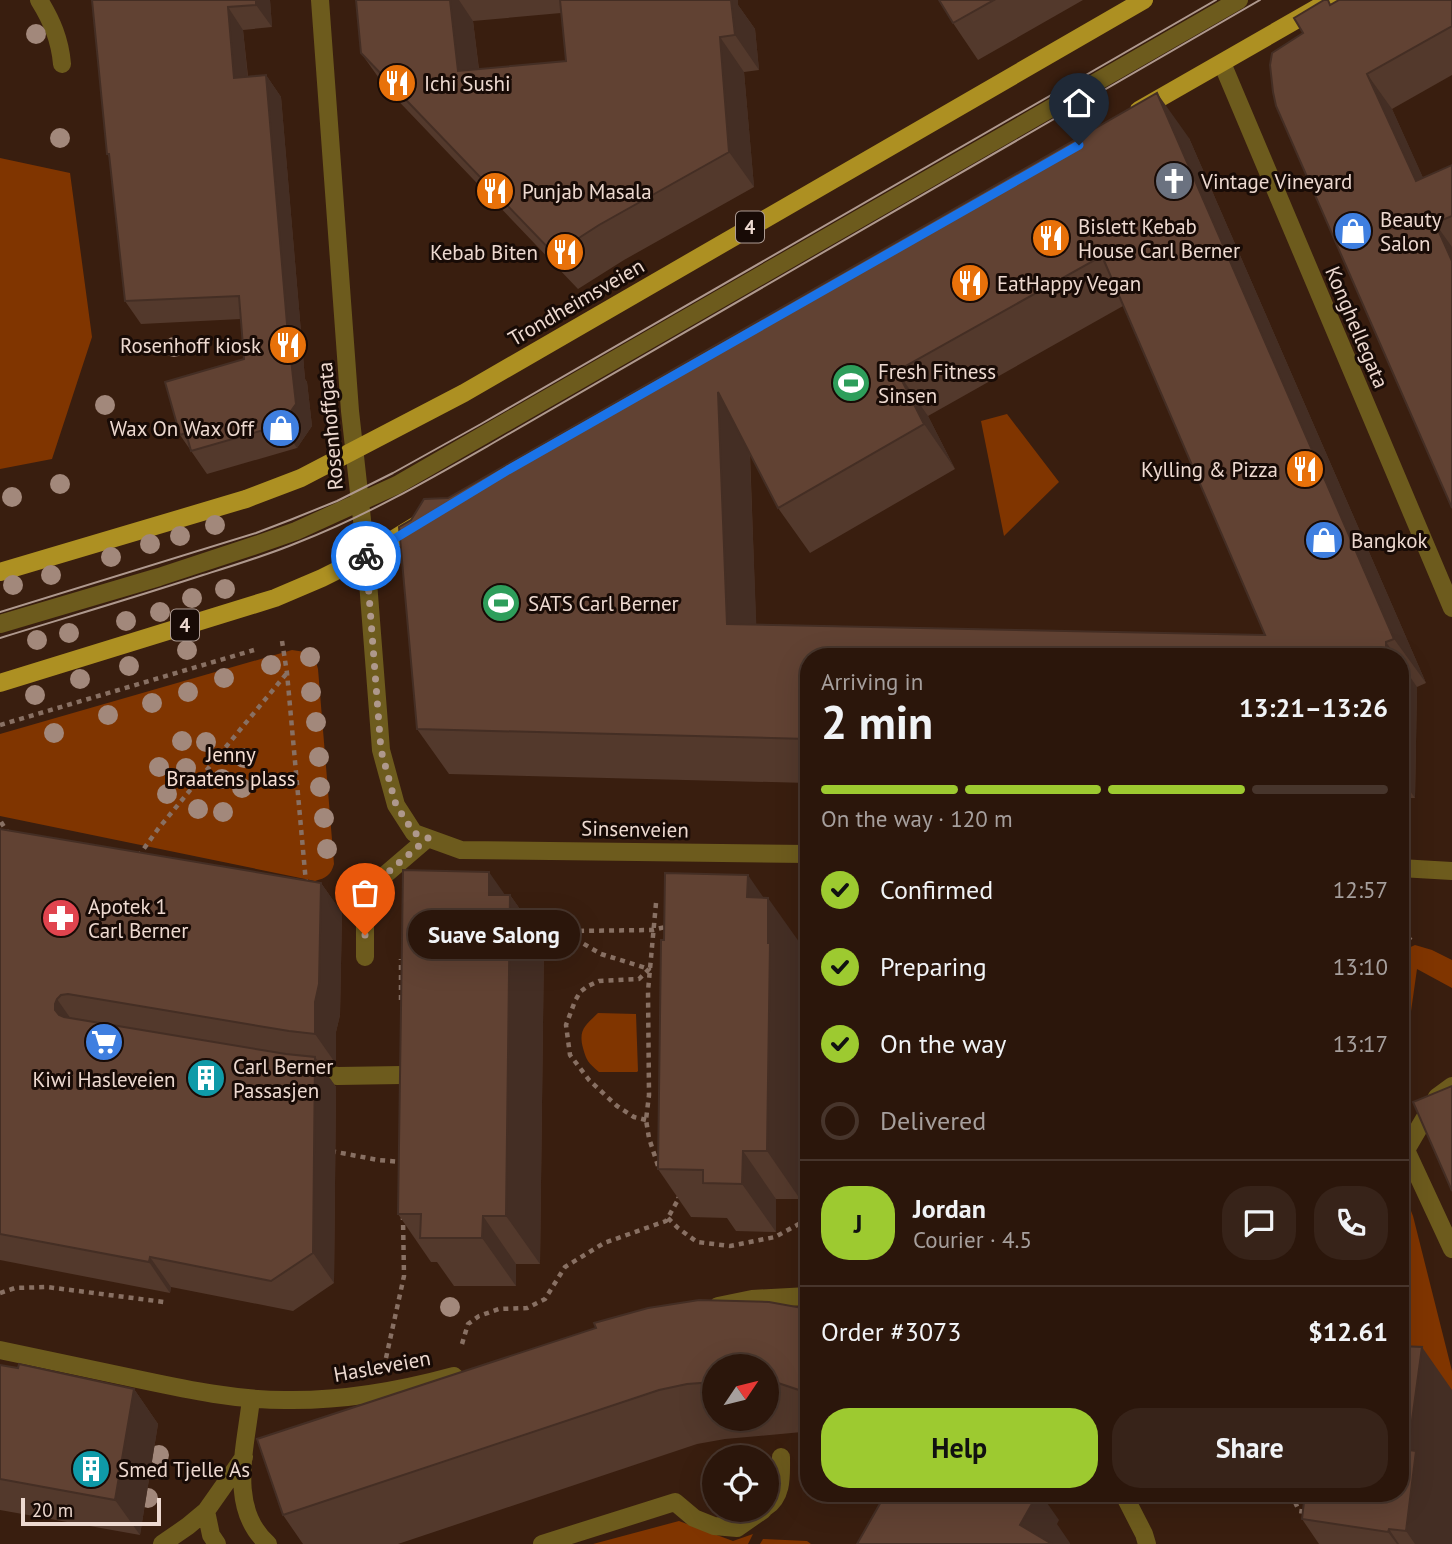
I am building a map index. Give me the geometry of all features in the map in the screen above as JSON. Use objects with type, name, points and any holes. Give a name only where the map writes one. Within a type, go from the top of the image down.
[{"type":"main road","name":"Trondheimsveien","points":[[0,572],[246,499],[301,478],[355,451],[464,393],[1144,0]]},
{"type":"main road","points":[[1125,118],[1331,0]]},
{"type":"main road","name":"4","points":[[0,683],[275,597],[366,556],[437,513]]},
{"type":"street","points":[[39,0],[61,46],[62,64]]},
{"type":"street","name":"Rosenhoffgata","points":[[320,0],[381,750],[396,805],[414,833],[461,850]]},
{"type":"street","points":[[0,624],[259,544],[296,531],[397,485],[1239,0]]},
{"type":"street","name":"Konghellegata","points":[[1222,63],[1452,608]]},
{"type":"street","points":[[365,957],[365,892],[428,838]]},
{"type":"street","name":"Sinsenveien","points":[[461,850],[800,854]]},
{"type":"street","points":[[1409,869],[1452,871]]},
{"type":"street","points":[[284,1069],[338,1076],[402,1075]]},
{"type":"street","points":[[1409,1145],[1437,1097],[1452,1086]]},
{"type":"street","points":[[1409,1156],[1452,1249]]},
{"type":"street","points":[[698,1310],[752,1299],[800,1296]]},
{"type":"street","name":"Hasleveien","points":[[0,1350],[181,1388],[251,1399],[312,1400],[379,1393],[471,1371]]},
{"type":"street","points":[[251,1399],[243,1487],[251,1525],[268,1544]]},
{"type":"street","points":[[162,1544],[206,1511],[244,1457]]},
{"type":"street","points":[[779,1490],[781,1457]]},
{"type":"street","points":[[542,1544],[676,1502],[694,1518],[702,1521]]},
{"type":"street","points":[[1127,1502],[1147,1544]]},
{"type":"street","points":[[206,1511],[211,1535],[217,1544]]},
{"type":"street","points":[[704,1522],[714,1526],[737,1528],[746,1522]]},
{"type":"path","points":[[282,641],[307,891]]},
{"type":"path","points":[[0,725],[254,650]]},
{"type":"path","points":[[138,864],[140,854],[158,829],[287,673]]},
{"type":"path","points":[[1,822],[14,842]]},
{"type":"path","points":[[656,903],[648,991],[649,1095],[646,1119],[659,1170]]},
{"type":"path","points":[[646,1119],[634,1117],[617,1106],[583,1073],[570,1055],[566,1025],[575,1000],[588,986],[599,981],[639,979],[649,969],[601,954],[572,937],[574,931],[653,930],[674,924]]},
{"type":"path","points":[[401,952],[401,1004]]},
{"type":"path","points":[[327,1151],[402,1162],[402,1150]]},
{"type":"path","points":[[462,1344],[468,1324],[479,1316],[499,1309],[527,1308],[545,1299],[565,1267],[604,1243],[666,1221],[680,1198],[673,1188]]},
{"type":"path","points":[[379,1393],[404,1276],[403,1213]]},
{"type":"path","points":[[668,1218],[697,1242],[730,1246],[775,1237],[800,1223]]},
{"type":"path","points":[[0,1293],[15,1288],[47,1287],[164,1301]]},
{"type":"path","points":[[1295,1502],[1299,1511],[1315,1514]]},
{"type":"green space","points":[[0,158],[70,173],[92,337],[52,459],[0,469]]},
{"type":"green space","points":[[1007,414],[1059,482],[1004,536],[981,421]]},
{"type":"green space","name":"Jenny Braatens plass","points":[[292,650],[305,652],[315,658],[318,669],[334,864],[325,877],[315,881],[0,816],[0,734]]},
{"type":"green space","points":[[1415,945],[1452,960],[1452,988],[1417,969],[1409,1025],[1409,948]]},
{"type":"green space","points":[[598,1013],[636,1014],[637,1072],[599,1072],[588,1062],[583,1048],[582,1032]]},
{"type":"green space","points":[[1409,1206],[1452,1371],[1452,1410],[1409,1420]]},
{"type":"green space","points":[[679,1521],[733,1541],[753,1534],[748,1544],[593,1544]]},
{"type":"green space","points":[[763,1539],[807,1541],[811,1544],[760,1544]]},
{"type":"building","points":[[92,0],[256,0],[256,5],[228,7],[234,78],[266,75],[296,404],[281,425],[191,451],[186,433],[180,435],[165,382],[244,359],[239,296],[125,301]]},
{"type":"building","points":[[356,0],[450,0],[458,71],[566,61],[560,0],[731,0],[735,35],[720,37],[729,152],[599,225],[554,254],[361,53]]},
{"type":"building","points":[[939,0],[994,0],[953,23]]},
{"type":"building","points":[[1328,0],[1330,5],[1339,0],[1452,0],[1452,26],[1367,74],[1416,181],[1452,165],[1452,216],[1435,223],[1452,261],[1452,508],[1276,106],[1270,65],[1272,53],[1303,33],[1294,18]]},
{"type":"building","points":[[1157,93],[1394,639],[1386,642],[1386,648],[800,648],[800,739],[417,729],[399,527],[411,520],[424,499],[448,498]],"holes":[[[1102,256],[1265,635],[727,624],[718,392],[778,508],[924,424],[897,371]]]},
{"type":"building","points":[[0,829],[321,883],[315,1034],[68,994],[61,995],[55,1004],[55,1010],[64,1017],[315,1057],[313,1253],[271,1281],[150,1257],[149,1262],[0,1234]]},
{"type":"building","points":[[403,870],[489,872],[489,895],[510,895],[506,1216],[483,1216],[482,1238],[420,1238],[421,1214],[398,1214]]},
{"type":"building","points":[[665,873],[748,875],[747,897],[768,898],[770,943],[767,1151],[743,1151],[742,1184],[703,1183],[703,1170],[658,1169],[661,940],[664,940]]},
{"type":"building","points":[[1452,1086],[1452,1191],[1413,1102]]},
{"type":"building","points":[[699,1300],[769,1302],[800,1308],[800,1390],[779,1383],[779,1354],[702,1354],[702,1383],[659,1390],[283,1515],[257,1439],[596,1328],[594,1323],[648,1308]]},
{"type":"building","points":[[1409,1346],[1422,1347],[1409,1443]]},
{"type":"building","points":[[19,1364],[134,1389],[115,1500],[0,1479],[0,1365],[18,1368]]},
{"type":"building","points":[[1409,1450],[1416,1451],[1406,1531],[1389,1529],[1388,1532],[1302,1519],[1304,1502],[1409,1502]]},
{"type":"building","points":[[881,1502],[1033,1502],[1020,1525],[1052,1544],[857,1544]]},
{"type":"tram line","points":[[0,612],[256,533],[337,501],[393,473],[1216,0]]},
{"type":"tram line","points":[[0,638],[263,556],[373,509],[493,443],[1260,0]]},
{"type":"way so far","points":[[365,935],[365,892],[428,838],[414,833],[396,805],[381,750],[366,556]]},
{"type":"place","name":"Ichi Sushi","points":[[397,83]]},
{"type":"place","name":"Vintage Vineyard","points":[[1174,181]]},
{"type":"place","name":"Punjab Masala","points":[[495,191]]},
{"type":"place","name":"Beauty Salon","points":[[1353,231]]},
{"type":"place","name":"Bislett Kebab House Carl Berner","points":[[1051,238]]},
{"type":"place","name":"Kebab Biten","points":[[565,252]]},
{"type":"place","name":"EatHappy Vegan","points":[[970,283]]},
{"type":"place","name":"Rosenhoff kiosk","points":[[288,345]]},
{"type":"place","name":"Fresh Fitness Sinsen","points":[[851,383]]},
{"type":"place","name":"Wax On Wax Off","points":[[281,428]]},
{"type":"place","name":"Kylling & Pizza","points":[[1305,469]]},
{"type":"place","name":"Bangkok","points":[[1324,540]]},
{"type":"place","name":"SATS Carl Berner","points":[[501,603]]},
{"type":"place","name":"Apotek 1 Carl Berner","points":[[61,918]]},
{"type":"place","name":"Suave Salong","points":[[365,935]]},
{"type":"place","name":"Kiwi Hasleveien","points":[[104,1042]]},
{"type":"place","name":"Carl Berner Passasjen","points":[[206,1078]]},
{"type":"place","name":"Smed Tjelle As","points":[[91,1469]]},
{"type":"route","points":[[366,556],[508,470],[1079,145]]}]
